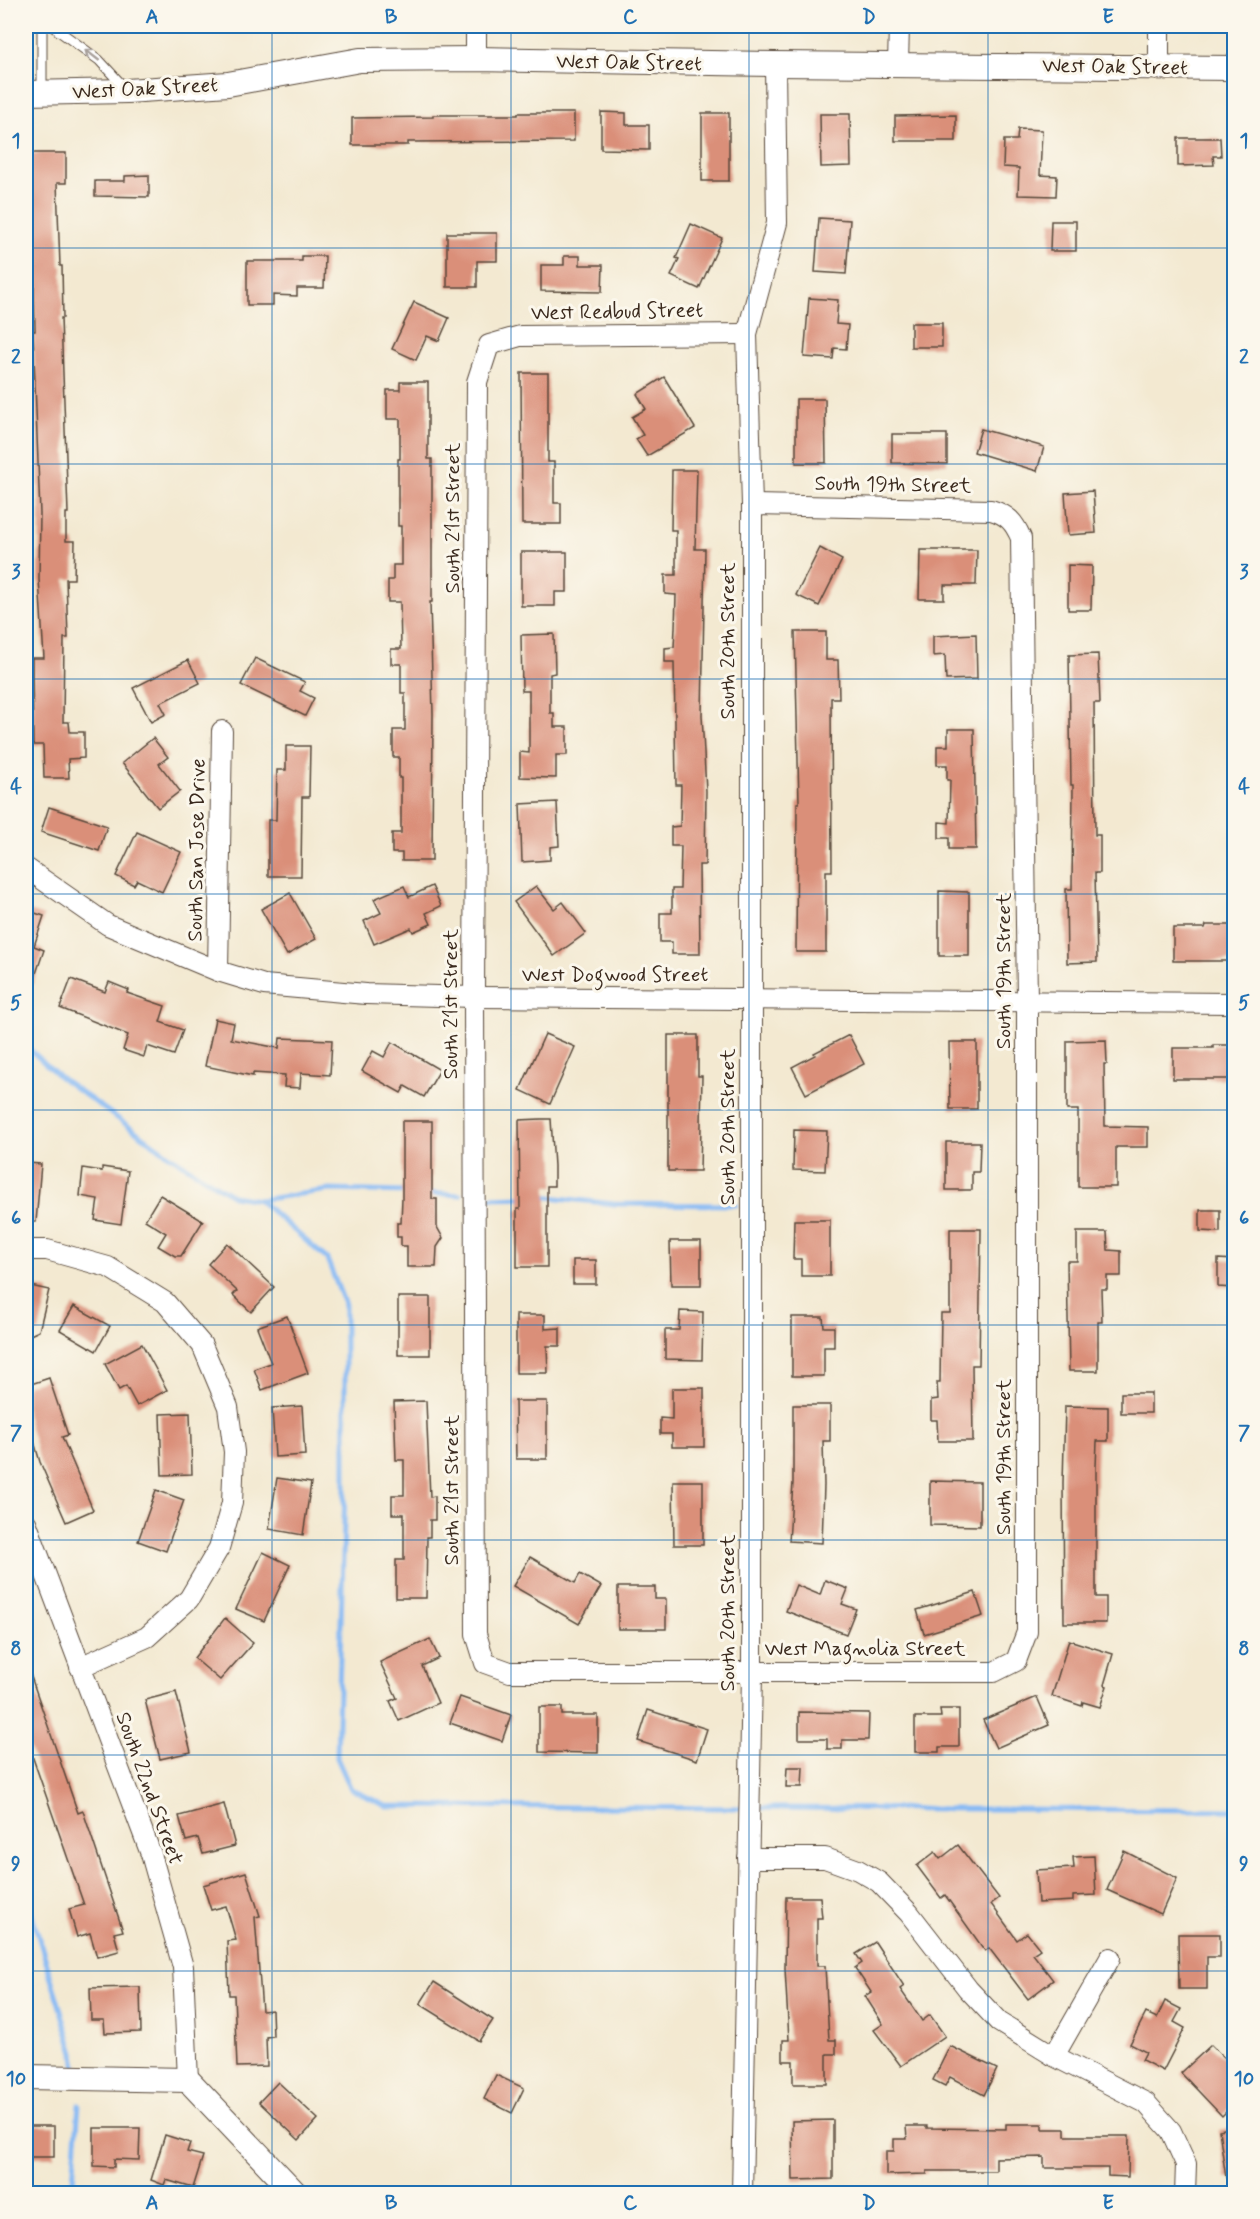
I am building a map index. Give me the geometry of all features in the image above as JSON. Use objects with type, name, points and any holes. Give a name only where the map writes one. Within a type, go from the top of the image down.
[{"type":"street","points":[[476,26],[476,59]]},
{"type":"street","points":[[898,64],[899,26]]},
{"type":"street","points":[[1159,26],[1159,67]]},
{"type":"street","name":"West Oak Street","points":[[34,93],[127,91],[228,84],[360,60],[476,59],[1234,68]]},
{"type":"street","name":"South 20th Street","points":[[742,2193],[752,1673],[750,998],[752,505],[747,334],[777,223],[776,64]]},
{"type":"street","name":"West Redbud Street","points":[[489,345],[520,336],[747,334]]},
{"type":"street","name":"South 21st Street","points":[[485,1663],[476,1634],[474,997],[477,382],[489,345]]},
{"type":"street","name":"South 19th Street","points":[[752,505],[991,510],[1004,514],[1015,524],[1021,538],[1028,1001],[1026,1632],[1016,1661],[994,1672]]},
{"type":"street","name":"South San Jose Drive","points":[[218,971],[222,731]]},
{"type":"street","name":"West Dogwood Street","points":[[26,868],[108,925],[218,971],[264,985],[366,993],[474,997],[1234,1003]]},
{"type":"street","points":[[26,1250],[47,1250],[108,1267],[165,1302],[202,1345],[228,1407],[234,1452],[232,1503],[219,1548],[189,1599],[147,1636],[80,1667]]},
{"type":"street","name":"South 22nd Street","points":[[26,1522],[151,1854],[183,1967],[188,2080]]},
{"type":"street","name":"West Magnolia Street","points":[[485,1663],[510,1672],[994,1672]]},
{"type":"street","points":[[748,1858],[825,1858],[858,1870],[879,1882],[909,1913],[968,1989],[999,2022],[1054,2056],[1146,2103],[1171,2131],[1186,2163],[1185,2193]]},
{"type":"street","points":[[1054,2056],[1110,1958]]},
{"type":"street","points":[[26,2077],[188,2080],[296,2193]]},
{"type":"lane","points":[[34,93],[42,26]]},
{"type":"lane","points":[[52,26],[99,60],[127,91]]},
{"type":"building","points":[[601,112],[626,113],[626,125],[649,125],[649,150],[601,149]]},
{"type":"building","points":[[518,113],[574,113],[574,141],[408,142],[408,145],[352,145],[352,118],[518,115]]},
{"type":"building","points":[[702,113],[729,113],[729,181],[702,181]]},
{"type":"building","points":[[820,114],[850,114],[851,166],[821,167]]},
{"type":"building","points":[[956,115],[956,141],[895,141],[895,116]]},
{"type":"building","points":[[1018,129],[1042,130],[1040,175],[1057,176],[1056,196],[1018,195],[1019,168],[1003,167],[1004,140],[1017,140]]},
{"type":"building","points":[[1178,138],[1220,138],[1221,156],[1213,156],[1214,165],[1178,166]]},
{"type":"building","points":[[26,153],[66,153],[66,183],[57,183],[60,266],[62,266],[63,318],[61,318],[68,513],[66,513],[66,541],[75,541],[74,579],[66,579],[68,638],[64,638],[63,722],[69,722],[70,732],[84,732],[84,758],[68,759],[69,778],[44,778],[43,745],[33,745],[32,658],[44,658],[39,579],[40,514],[33,331],[35,331],[33,247],[26,248]]},
{"type":"building","points":[[149,175],[149,197],[95,196],[95,181],[125,181],[125,176]]},
{"type":"building","points":[[819,218],[850,220],[846,274],[815,272]]},
{"type":"building","points":[[1051,221],[1076,221],[1076,251],[1050,251]]},
{"type":"building","points":[[691,224],[722,238],[699,289],[671,276]]},
{"type":"building","points":[[447,233],[497,233],[497,261],[477,261],[477,287],[447,287]]},
{"type":"building","points":[[302,256],[325,256],[324,288],[297,288],[297,296],[273,295],[273,305],[247,305],[247,261],[302,261]]},
{"type":"building","points":[[564,256],[580,256],[580,265],[603,265],[602,292],[541,291],[541,265],[564,265]]},
{"type":"building","points":[[809,298],[838,300],[836,324],[848,325],[846,349],[834,348],[833,359],[804,357]]},
{"type":"building","points":[[414,302],[449,318],[439,341],[427,336],[416,360],[392,349]]},
{"type":"building","points":[[911,323],[942,323],[942,347],[911,347]]},
{"type":"building","points":[[521,373],[548,373],[548,462],[554,462],[554,503],[561,503],[561,524],[522,524]]},
{"type":"building","points":[[664,377],[695,428],[647,456],[636,439],[643,435],[632,417],[646,409],[637,394]]},
{"type":"building","points":[[400,382],[428,382],[428,459],[432,459],[432,602],[430,602],[433,714],[432,861],[402,861],[402,853],[392,853],[392,833],[401,833],[401,778],[399,778],[399,757],[393,757],[393,730],[405,730],[405,693],[401,693],[401,664],[391,664],[391,649],[401,649],[400,602],[388,602],[388,580],[393,580],[393,565],[401,565],[401,526],[398,526],[400,419],[387,419],[387,390],[400,390]]},
{"type":"building","points":[[796,399],[825,399],[826,463],[796,463]]},
{"type":"building","points":[[981,429],[1044,447],[1037,471],[974,452]]},
{"type":"building","points":[[892,434],[947,434],[947,464],[892,463]]},
{"type":"building","points":[[672,470],[697,470],[695,549],[705,549],[702,715],[706,791],[705,865],[699,865],[700,954],[672,954],[672,942],[660,942],[660,913],[672,913],[672,889],[680,889],[681,846],[671,846],[671,827],[680,826],[681,785],[676,785],[674,662],[665,662],[665,648],[674,647],[675,628],[676,595],[665,594],[665,575],[676,575],[676,530],[671,530]]},
{"type":"building","points":[[1093,491],[1096,533],[1068,535],[1065,493]]},
{"type":"building","points":[[820,548],[842,560],[819,606],[796,595]]},
{"type":"building","points":[[920,550],[977,550],[976,585],[944,585],[944,599],[919,599]]},
{"type":"building","points":[[521,552],[567,552],[567,592],[555,592],[555,606],[521,606]]},
{"type":"building","points":[[1068,565],[1092,566],[1091,610],[1068,610]]},
{"type":"building","points":[[795,632],[826,632],[826,660],[838,660],[839,698],[831,698],[832,871],[826,871],[826,952],[796,952],[797,803],[799,803]]},
{"type":"building","points":[[554,634],[555,673],[550,674],[550,713],[554,713],[554,727],[567,727],[567,755],[556,755],[556,778],[520,777],[520,752],[529,753],[529,691],[522,691],[521,635]]},
{"type":"building","points":[[976,634],[977,679],[946,680],[945,655],[933,656],[933,636]]},
{"type":"building","points":[[1098,654],[1100,703],[1094,703],[1095,835],[1100,835],[1100,873],[1095,873],[1097,962],[1067,963],[1066,889],[1072,889],[1073,785],[1071,785],[1069,655]]},
{"type":"building","points":[[255,658],[305,682],[300,691],[314,698],[305,716],[241,685]]},
{"type":"building","points":[[188,660],[200,683],[160,703],[166,714],[151,722],[133,688]]},
{"type":"building","points":[[948,729],[974,729],[976,849],[949,849],[949,838],[939,838],[939,822],[949,823],[950,780],[947,780],[947,765],[937,765],[937,746],[948,746]]},
{"type":"building","points":[[153,738],[168,757],[159,764],[180,791],[158,808],[122,763]]},
{"type":"building","points":[[286,746],[310,746],[309,797],[302,797],[301,876],[268,876],[268,820],[276,820],[277,770],[286,770]]},
{"type":"building","points":[[557,802],[559,846],[550,847],[550,860],[522,862],[520,804]]},
{"type":"building","points":[[49,807],[107,826],[99,851],[41,832]]},
{"type":"building","points":[[137,832],[181,852],[162,892],[137,880],[134,885],[116,876]]},
{"type":"building","points":[[404,886],[409,897],[432,886],[441,906],[426,913],[431,924],[413,932],[411,928],[374,944],[364,921],[381,913],[374,899]]},
{"type":"building","points":[[536,886],[554,909],[563,902],[586,933],[554,956],[514,902]]},
{"type":"building","points":[[939,891],[969,892],[969,956],[939,956]]},
{"type":"building","points":[[290,893],[316,939],[287,955],[261,909]]},
{"type":"building","points":[[26,910],[44,916],[34,946],[44,950],[28,997],[26,997]]},
{"type":"building","points":[[1206,925],[1234,925],[1233,961],[1173,961],[1173,928],[1205,928]]},
{"type":"building","points":[[71,979],[105,992],[109,982],[129,990],[127,993],[165,1006],[160,1022],[183,1030],[174,1055],[147,1046],[144,1057],[123,1050],[128,1035],[60,1008]]},
{"type":"building","points":[[215,1019],[234,1023],[231,1039],[279,1048],[280,1038],[332,1040],[330,1075],[301,1073],[300,1088],[284,1087],[285,1075],[253,1073],[253,1076],[205,1066]]},
{"type":"building","points":[[545,1034],[575,1047],[550,1104],[520,1090]]},
{"type":"building","points":[[668,1035],[698,1035],[698,1076],[702,1076],[700,1171],[668,1171]]},
{"type":"building","points":[[849,1035],[864,1064],[806,1094],[792,1067]]},
{"type":"building","points":[[1106,1040],[1105,1126],[1148,1127],[1148,1147],[1116,1147],[1116,1187],[1078,1187],[1078,1110],[1067,1110],[1067,1041]]},
{"type":"building","points":[[392,1042],[440,1070],[424,1097],[405,1086],[401,1093],[362,1071],[373,1051],[384,1057]]},
{"type":"building","points":[[949,1042],[977,1042],[977,1109],[950,1109]]},
{"type":"building","points":[[1213,1045],[1234,1045],[1234,1079],[1173,1079],[1173,1048],[1213,1048]]},
{"type":"building","points":[[551,1119],[554,1186],[547,1186],[547,1267],[517,1267],[517,1209],[520,1209],[519,1120]]},
{"type":"building","points":[[402,1121],[432,1121],[432,1199],[437,1199],[437,1227],[443,1238],[437,1247],[436,1267],[407,1267],[407,1246],[401,1246],[401,1237],[397,1237],[397,1223],[401,1223]]},
{"type":"building","points":[[794,1130],[827,1131],[825,1171],[793,1170]]},
{"type":"building","points":[[946,1142],[980,1142],[979,1172],[972,1172],[972,1190],[946,1190]]},
{"type":"building","points":[[26,1163],[41,1164],[36,1222],[26,1222]]},
{"type":"building","points":[[102,1167],[128,1171],[121,1224],[95,1220],[98,1199],[80,1196],[83,1168],[102,1171]]},
{"type":"building","points":[[160,1195],[203,1221],[181,1256],[175,1256],[158,1246],[166,1233],[145,1220]]},
{"type":"building","points":[[1200,1210],[1220,1210],[1220,1232],[1200,1231]]},
{"type":"building","points":[[794,1220],[830,1220],[830,1276],[801,1276],[801,1259],[793,1259]]},
{"type":"building","points":[[950,1229],[981,1229],[979,1365],[972,1365],[973,1441],[938,1441],[937,1420],[931,1420],[931,1400],[938,1399],[937,1382],[940,1382],[941,1313],[950,1313]]},
{"type":"building","points":[[1077,1232],[1107,1232],[1108,1250],[1121,1251],[1121,1276],[1107,1276],[1107,1289],[1101,1289],[1102,1322],[1098,1322],[1098,1371],[1069,1371],[1067,1261],[1077,1261]]},
{"type":"building","points":[[670,1241],[701,1241],[701,1285],[671,1285]]},
{"type":"building","points":[[227,1243],[274,1287],[251,1312],[233,1295],[237,1291],[208,1264]]},
{"type":"building","points":[[1218,1259],[1234,1260],[1234,1288],[1218,1287]]},
{"type":"building","points":[[573,1260],[596,1260],[596,1284],[573,1284]]},
{"type":"building","points":[[26,1285],[49,1290],[39,1331],[26,1337]]},
{"type":"building","points":[[398,1297],[430,1297],[430,1355],[398,1355]]},
{"type":"building","points":[[74,1306],[110,1326],[96,1351],[60,1330]]},
{"type":"building","points":[[680,1311],[703,1312],[702,1360],[665,1359],[665,1330],[679,1330]]},
{"type":"building","points":[[516,1315],[545,1315],[545,1329],[560,1328],[560,1346],[547,1346],[548,1373],[516,1373]]},
{"type":"building","points":[[287,1316],[308,1373],[262,1390],[254,1369],[271,1363],[257,1327]]},
{"type":"building","points":[[792,1317],[823,1317],[824,1327],[834,1327],[834,1347],[824,1347],[824,1376],[792,1376]]},
{"type":"building","points":[[142,1344],[167,1390],[137,1406],[126,1386],[119,1390],[105,1364]]},
{"type":"building","points":[[49,1378],[68,1435],[62,1437],[93,1510],[66,1522],[40,1462],[26,1414],[28,1385]]},
{"type":"building","points":[[672,1388],[704,1388],[704,1447],[672,1447],[672,1434],[660,1434],[660,1418],[672,1419]]},
{"type":"building","points":[[1121,1393],[1151,1393],[1151,1413],[1121,1413]]},
{"type":"building","points":[[426,1401],[430,1497],[435,1496],[435,1520],[430,1520],[430,1537],[427,1537],[426,1598],[396,1598],[396,1560],[404,1560],[404,1514],[392,1514],[392,1495],[404,1495],[404,1460],[396,1460],[394,1402]]},
{"type":"building","points":[[515,1401],[547,1401],[547,1459],[516,1459]]},
{"type":"building","points":[[793,1405],[830,1405],[830,1441],[823,1441],[822,1543],[789,1541],[793,1483]]},
{"type":"building","points":[[302,1406],[305,1455],[275,1457],[272,1408]]},
{"type":"building","points":[[1065,1406],[1108,1407],[1108,1441],[1097,1441],[1096,1467],[1096,1597],[1106,1597],[1106,1623],[1064,1623]]},
{"type":"building","points":[[190,1413],[192,1474],[162,1475],[160,1414]]},
{"type":"building","points":[[277,1478],[311,1483],[303,1535],[269,1529]]},
{"type":"building","points":[[673,1481],[703,1481],[703,1545],[674,1545]]},
{"type":"building","points":[[930,1481],[980,1482],[980,1526],[930,1525]]},
{"type":"building","points":[[156,1490],[184,1500],[166,1551],[138,1541]]},
{"type":"building","points":[[263,1552],[290,1565],[264,1621],[236,1609]]},
{"type":"building","points":[[530,1557],[575,1583],[580,1574],[601,1586],[579,1624],[513,1586]]},
{"type":"building","points":[[825,1580],[848,1589],[842,1604],[856,1609],[846,1634],[786,1611],[796,1585],[820,1595]]},
{"type":"building","points":[[618,1587],[655,1587],[655,1599],[666,1599],[666,1629],[618,1629]]},
{"type":"building","points":[[975,1592],[983,1616],[924,1634],[917,1610]]},
{"type":"building","points":[[225,1618],[253,1643],[220,1680],[194,1658]]},
{"type":"building","points":[[430,1639],[439,1658],[422,1666],[438,1703],[399,1721],[390,1701],[397,1698],[380,1662]]},
{"type":"building","points":[[1069,1640],[1113,1654],[1100,1707],[1083,1702],[1082,1706],[1052,1696]]},
{"type":"building","points":[[26,1668],[28,1668],[78,1813],[83,1811],[123,1931],[114,1933],[119,1951],[97,1957],[90,1933],[77,1937],[69,1909],[84,1905],[26,1738]]},
{"type":"building","points":[[176,1692],[191,1752],[160,1759],[145,1700]]},
{"type":"building","points":[[460,1697],[511,1715],[502,1741],[450,1723]]},
{"type":"building","points":[[1037,1697],[1049,1725],[996,1748],[983,1720]]},
{"type":"building","points":[[539,1707],[562,1707],[562,1715],[598,1715],[598,1753],[539,1752]]},
{"type":"building","points":[[940,1709],[959,1709],[959,1747],[939,1747],[939,1752],[915,1752],[915,1717],[941,1717]]},
{"type":"building","points":[[648,1710],[707,1729],[697,1760],[638,1741]]},
{"type":"building","points":[[799,1712],[869,1713],[868,1740],[842,1740],[842,1749],[827,1749],[827,1739],[799,1739]]},
{"type":"building","points":[[787,1767],[803,1767],[802,1787],[786,1787]]},
{"type":"building","points":[[224,1804],[235,1846],[203,1854],[198,1838],[186,1841],[179,1816]]},
{"type":"building","points":[[958,1845],[999,1898],[991,1904],[1017,1940],[1027,1933],[1040,1949],[1033,1954],[1053,1980],[1028,1999],[989,1948],[985,1951],[945,1895],[941,1898],[917,1866],[935,1852],[940,1859]]},
{"type":"building","points":[[1124,1851],[1177,1878],[1161,1914],[1107,1890]]},
{"type":"building","points":[[1094,1856],[1096,1895],[1073,1896],[1073,1901],[1038,1903],[1036,1870],[1074,1868],[1073,1857]]},
{"type":"building","points":[[246,1872],[260,1916],[255,1917],[262,2011],[272,2010],[273,2036],[266,2037],[267,2066],[237,2067],[234,1995],[229,1995],[227,1941],[236,1940],[226,1906],[211,1910],[203,1885]]},
{"type":"building","points":[[786,1897],[820,1897],[822,1918],[817,1918],[817,1966],[825,1966],[829,2040],[836,2040],[836,2054],[827,2054],[827,2084],[793,2084],[793,2061],[783,2061],[783,2040],[789,2040],[785,1968]]},
{"type":"building","points":[[1178,1934],[1220,1934],[1220,1957],[1207,1957],[1207,1989],[1179,1989]]},
{"type":"building","points":[[875,1942],[904,1986],[900,1989],[922,2021],[930,2015],[945,2036],[901,2066],[874,2030],[883,2024],[865,1996],[871,1992],[855,1968],[862,1963],[856,1954]]},
{"type":"building","points":[[434,1982],[493,2020],[479,2041],[420,2004]]},
{"type":"building","points":[[140,1987],[141,2032],[105,2033],[104,2020],[91,2020],[90,1988]]},
{"type":"building","points":[[1165,2001],[1181,2009],[1174,2022],[1185,2028],[1163,2071],[1142,2060],[1146,2052],[1130,2044],[1146,2013],[1157,2018]]},
{"type":"building","points":[[1211,2045],[1234,2068],[1234,2104],[1222,2116],[1181,2073]]},
{"type":"building","points":[[950,2046],[997,2069],[984,2095],[950,2077],[945,2086],[933,2080]]},
{"type":"building","points":[[496,2075],[524,2088],[512,2113],[484,2099]]},
{"type":"building","points":[[278,2082],[318,2119],[299,2140],[259,2102]]},
{"type":"building","points":[[833,2120],[833,2179],[793,2180],[792,2121]]},
{"type":"building","points":[[1006,2124],[1042,2124],[1042,2129],[1065,2129],[1065,2136],[1129,2136],[1128,2177],[1108,2176],[1108,2168],[1044,2168],[1044,2157],[996,2158],[996,2171],[927,2171],[927,2174],[886,2175],[886,2151],[894,2151],[894,2139],[907,2139],[906,2126],[1006,2129]]},
{"type":"building","points":[[26,2126],[54,2126],[54,2157],[26,2157]]},
{"type":"building","points":[[1234,2127],[1234,2177],[1226,2178],[1219,2130]]},
{"type":"building","points":[[94,2128],[140,2128],[139,2160],[114,2159],[114,2167],[94,2166]]},
{"type":"building","points":[[165,2135],[190,2143],[187,2152],[203,2156],[193,2188],[166,2180],[164,2185],[151,2180]]},
{"type":"waterway","points":[[26,1046],[61,1078],[169,1155],[233,1196],[259,1200],[327,1259],[345,1305],[345,1489],[337,1758],[351,1789],[386,1806],[744,1808]]},
{"type":"waterway","points":[[259,1200],[329,1190],[408,1192]]},
{"type":"waterway","points":[[426,1193],[460,1195]]},
{"type":"waterway","points":[[540,1196],[614,1204],[736,1205]]},
{"type":"waterway","points":[[488,1198],[525,1197]]},
{"type":"waterway","points":[[754,1808],[1234,1810]]},
{"type":"waterway","points":[[26,1896],[74,2053],[76,2071]]},
{"type":"waterway","points":[[72,2194],[79,2104]]}]
